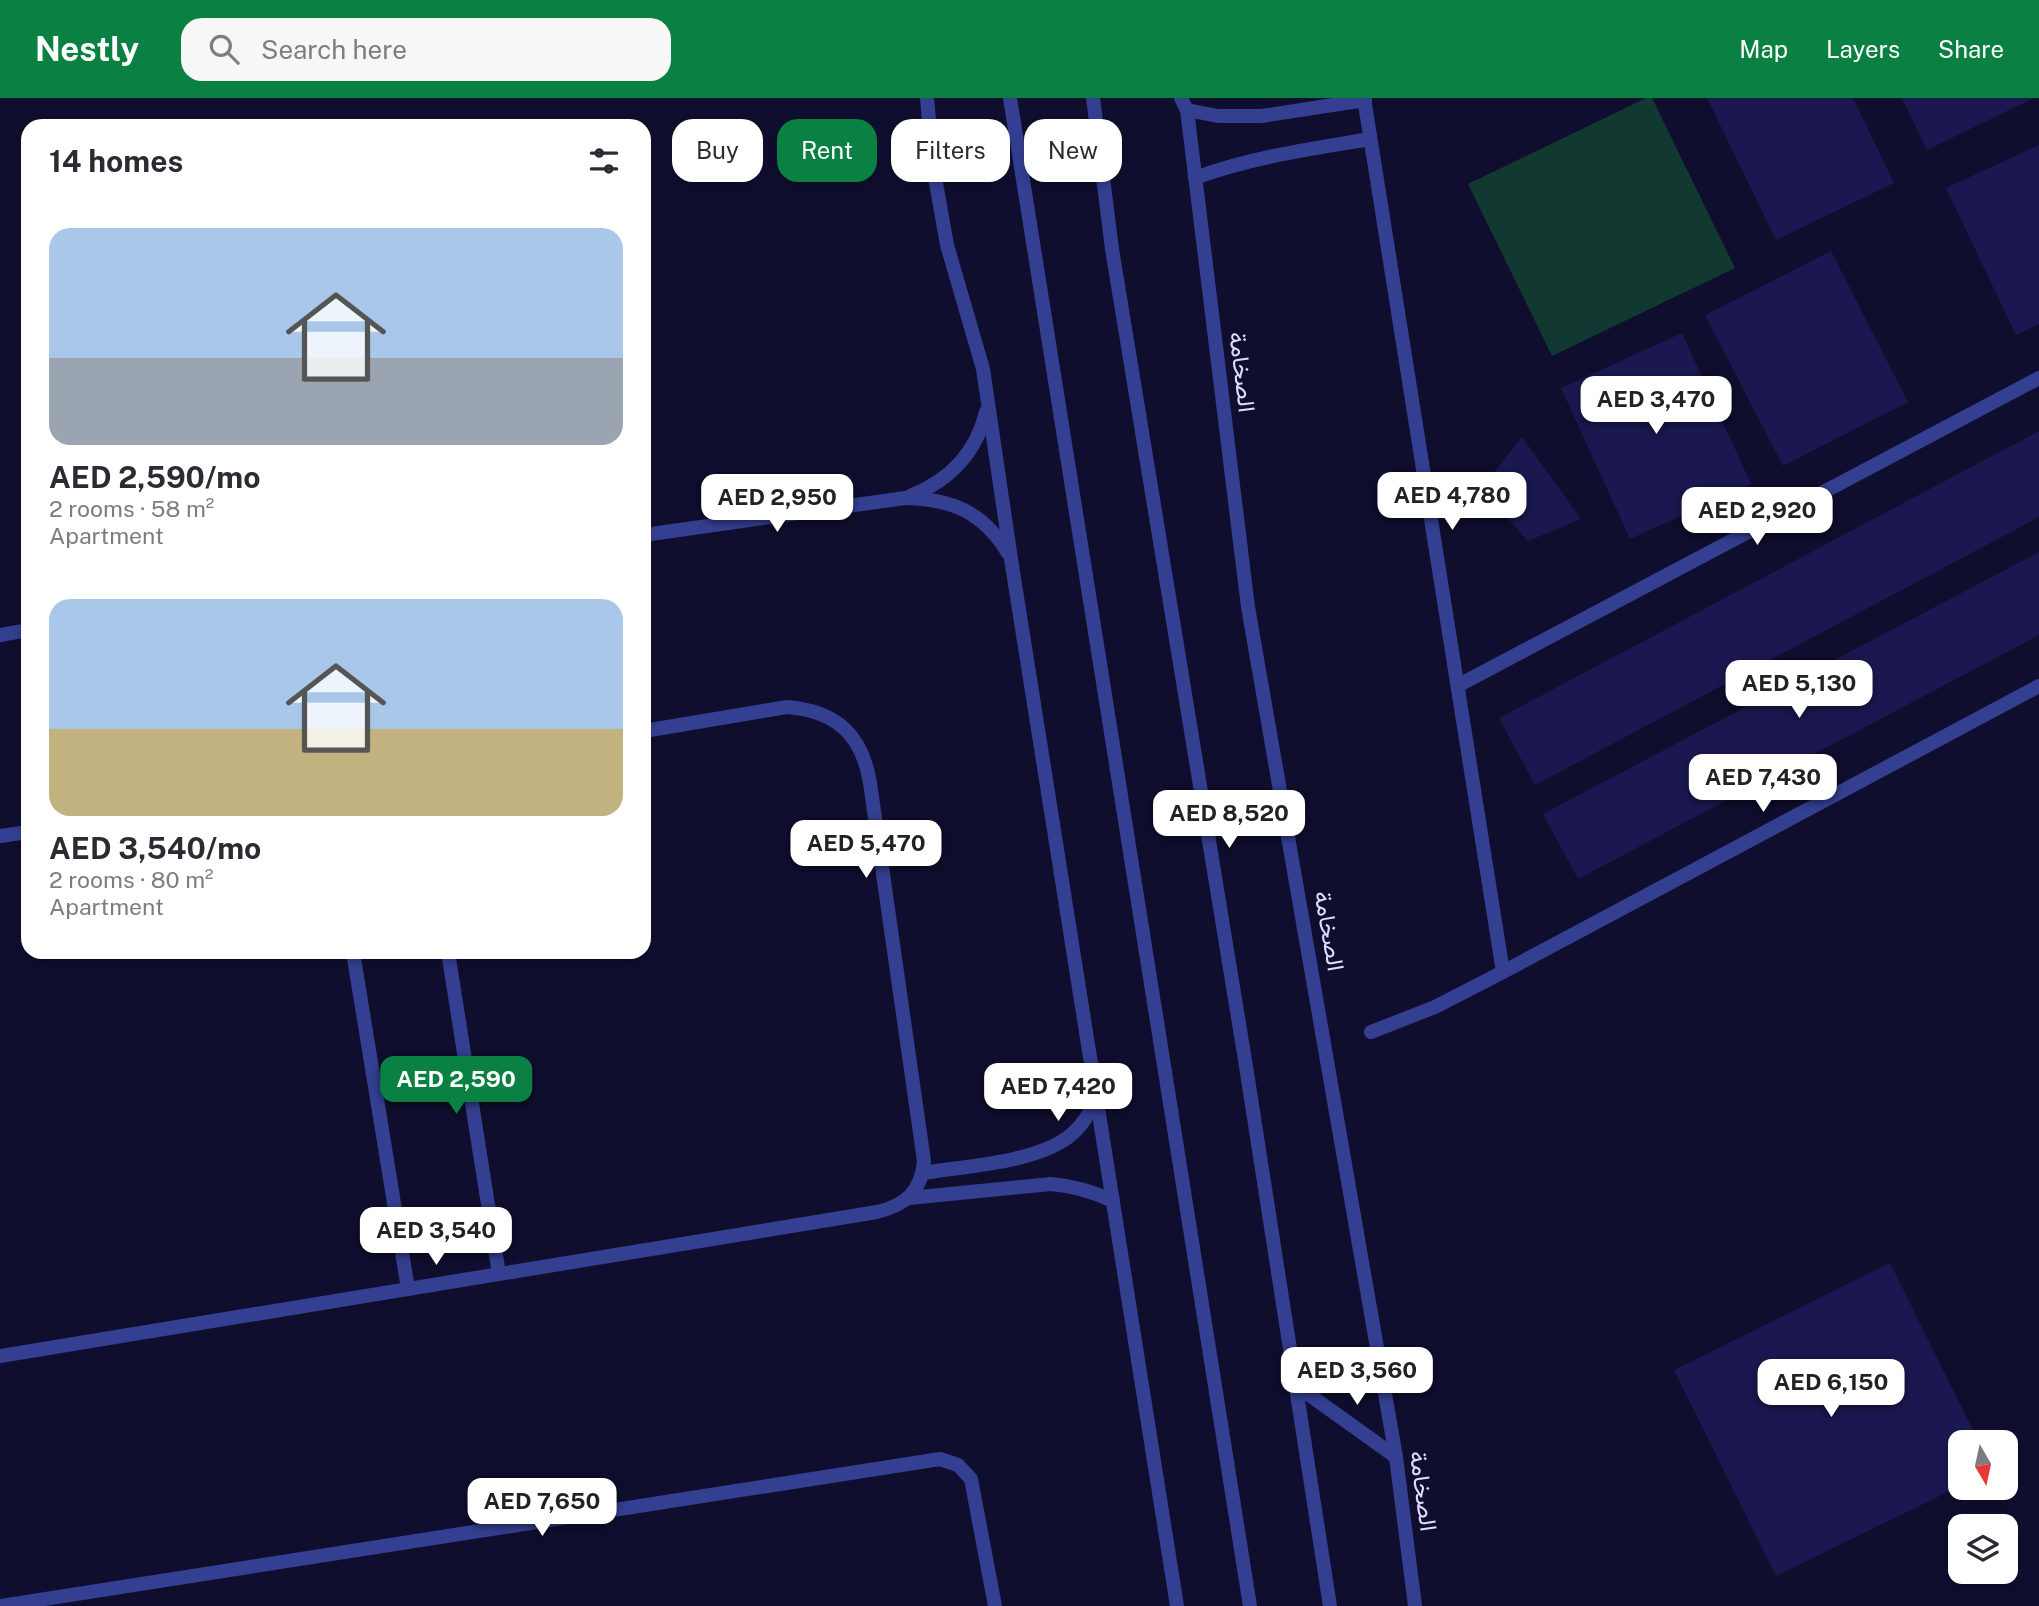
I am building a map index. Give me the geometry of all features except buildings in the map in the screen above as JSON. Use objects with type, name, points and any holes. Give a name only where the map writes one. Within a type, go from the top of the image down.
[{"type":"street","points":[[928,98],[933,166],[947,245],[954,276],[979,352],[988,404],[1177,1606]]},
{"type":"street","points":[[1010,98],[1250,1606]]},
{"type":"street","points":[[1093,98],[1112,249],[1297,1386],[1330,1606]]},
{"type":"street","points":[[1184,104],[1218,116],[1262,116],[1365,99],[1503,972]]},
{"type":"street","name":"الصخامة","points":[[1184,104],[1248,607],[1396,1457],[1415,1606]]},
{"type":"street","points":[[1195,178],[1227,166],[1267,156],[1370,139]]},
{"type":"street","points":[[1459,685],[2039,378]]},
{"type":"street","points":[[905,498],[926,490],[961,463],[974,445],[988,404]]},
{"type":"street","points":[[651,534],[905,498],[931,499],[956,506],[979,518],[998,537],[1011,559]]},
{"type":"street","points":[[0,635],[21,631]]},
{"type":"street","points":[[1371,1032],[1435,1007],[1503,972],[2039,686]]},
{"type":"street","points":[[0,1356],[877,1212],[894,1208],[909,1198],[918,1187],[923,1173],[923,1149],[867,763],[858,744],[845,728],[828,716],[808,709],[787,707],[651,730]]},
{"type":"street","points":[[0,836],[21,833]]},
{"type":"street","points":[[354,959],[408,1289]]},
{"type":"street","points":[[449,959],[499,1274]]},
{"type":"street","points":[[923,1173],[1027,1156],[1049,1149],[1069,1137],[1086,1120],[1097,1099]]},
{"type":"street","points":[[909,1198],[1051,1184],[1073,1186],[1113,1201]]},
{"type":"street","points":[[1297,1386],[1396,1457]]},
{"type":"street","points":[[0,1606],[940,1459],[958,1465],[971,1479],[995,1606]]},
{"type":"green space","points":[[1646,98],[1652,98],[1735,268],[1552,356],[1468,184]]}]
